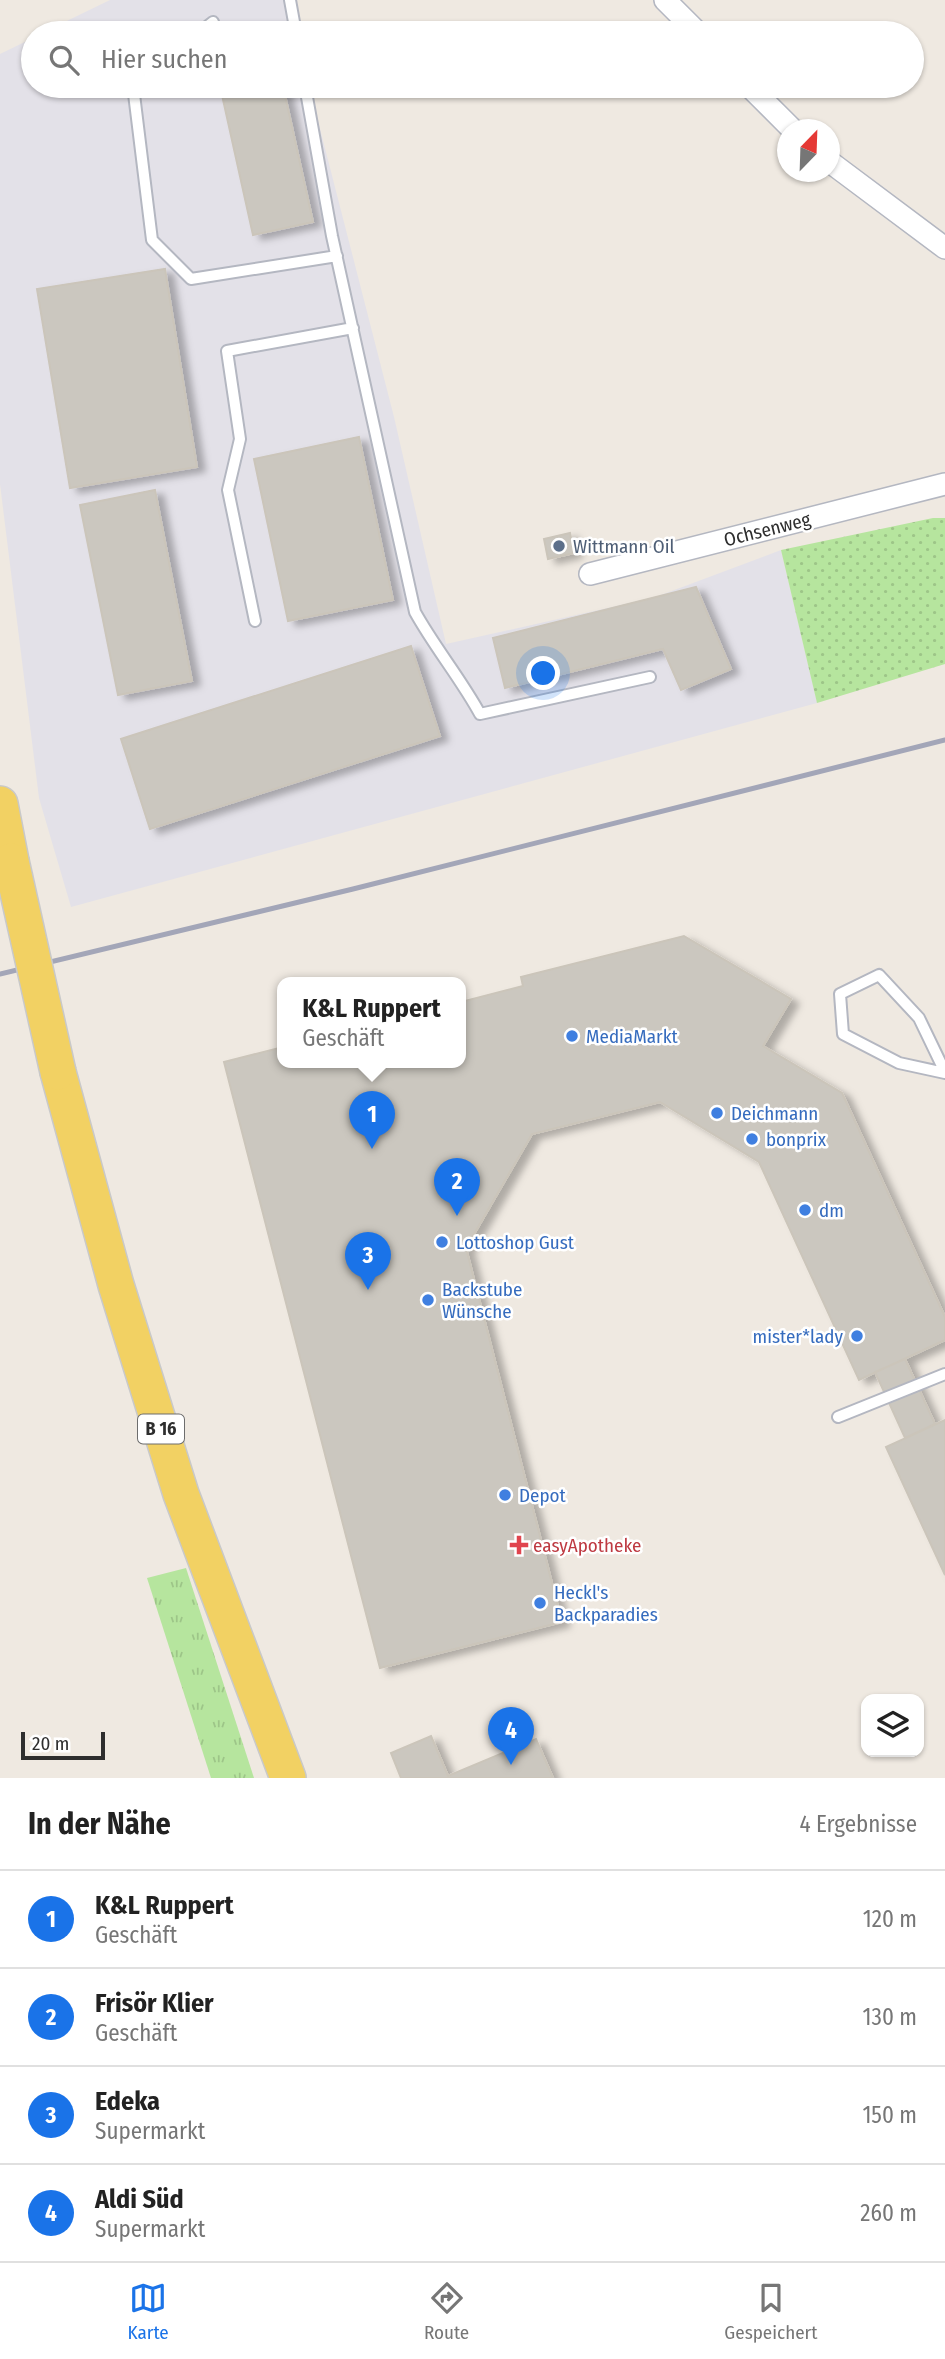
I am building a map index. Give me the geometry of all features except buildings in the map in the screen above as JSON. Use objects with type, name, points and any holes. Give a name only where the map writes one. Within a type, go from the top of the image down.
[{"type":"main road","name":"B 16","points":[[0,804],[58,1072],[116,1285],[181,1493],[288,1778]]},
{"type":"street","points":[[665,0],[686,21]]},
{"type":"street","points":[[762,98],[782,119]]},
{"type":"street","points":[[840,169],[945,248]]},
{"type":"street","name":"Ochsenweg","points":[[590,574],[945,484]]},
{"type":"lane","points":[[290,0],[294,21]]},
{"type":"lane","points":[[134,98],[152,240],[191,279],[337,256]]},
{"type":"lane","points":[[307,98],[337,256],[415,612],[433,644],[470,694],[481,714],[650,677]]},
{"type":"lane","points":[[255,621],[228,490],[240,439],[227,351],[353,328]]},
{"type":"lane","points":[[879,975],[919,1018],[945,1073],[899,1063],[843,1034],[840,993],[879,975]]},
{"type":"lane","points":[[838,1417],[945,1374]]},
{"type":"shaded area","points":[[110,0],[287,0],[292,21],[67,21]]},
{"type":"shaded area","points":[[21,44],[21,98],[312,98],[394,417],[446,644],[653,598],[781,550],[817,703],[71,907],[39,798],[0,484],[0,54]]},
{"type":"green space","points":[[933,518],[945,518],[945,664],[817,703],[781,550]]},
{"type":"green space","points":[[186,1568],[254,1778],[211,1778],[147,1578]]},
{"type":"railway","points":[[0,974],[353,889],[945,740]]},
{"type":"place","name":"Wittmann Oil","points":[[559,546]]},
{"type":"place","name":"MediaMarkt","points":[[572,1036]]},
{"type":"place","name":"Deichmann","points":[[717,1113]]},
{"type":"place","name":"bonprix","points":[[752,1139]]},
{"type":"place","name":"K&L Ruppert","points":[[372,1149]]},
{"type":"place","name":"dm","points":[[805,1210]]},
{"type":"place","name":"Frisör Klier","points":[[457,1216]]},
{"type":"place","name":"Lottoshop Gust","points":[[442,1242]]},
{"type":"place","name":"Edeka","points":[[368,1290]]},
{"type":"place","name":"Backstube Wünsche","points":[[428,1300]]},
{"type":"place","name":"mister*lady","points":[[857,1336]]},
{"type":"place","name":"Depot","points":[[505,1495]]},
{"type":"place","name":"easyApotheke","points":[[519,1545]]},
{"type":"place","name":"Heckl's Backparadies","points":[[540,1603]]},
{"type":"place","name":"Aldi Süd","points":[[511,1765]]}]
